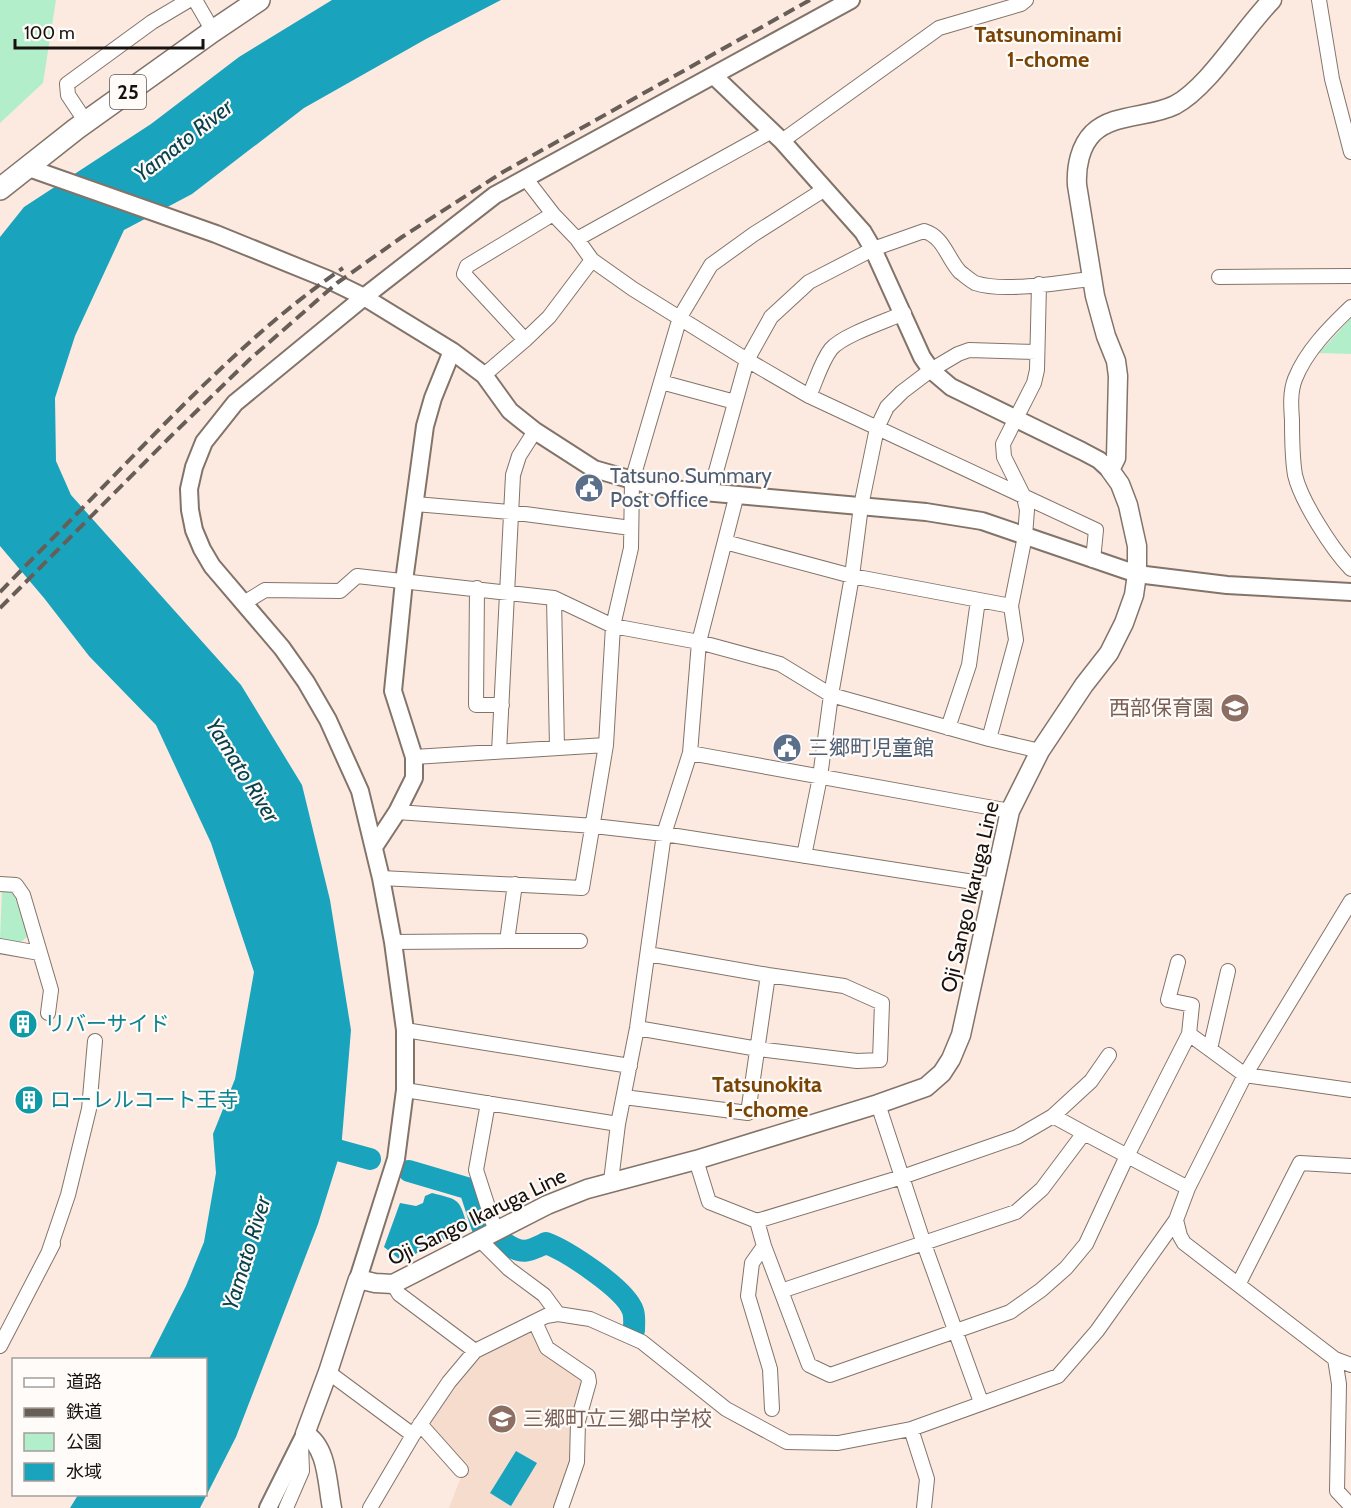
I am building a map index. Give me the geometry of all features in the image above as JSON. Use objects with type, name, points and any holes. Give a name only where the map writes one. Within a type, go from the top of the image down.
[{"type":"highway","name":"25","points":[[0,189],[86,122],[259,0]]},
{"type":"main road","points":[[1110,470],[1116,458],[1118,376],[1116,361],[1106,336],[1092,279],[1077,172],[1083,149],[1091,135],[1101,126],[1123,118],[1149,114],[1175,104],[1191,94],[1272,0]]},
{"type":"main road","name":"Oji Sango Ikaruga Line","points":[[358,1279],[393,1284],[547,1204],[611,1182],[696,1160],[878,1104],[926,1087],[942,1073],[961,1035],[1010,811],[1040,752],[1084,685],[1109,653],[1124,623],[1134,595],[1137,546],[1128,505],[1120,484],[1110,470]]},
{"type":"main road","points":[[332,1508],[321,1451],[314,1439],[303,1439],[328,1372],[358,1279]]},
{"type":"street","points":[[86,122],[68,95],[67,84],[153,22],[189,0]]},
{"type":"street","points":[[195,0],[213,31]]},
{"type":"street","points":[[358,1279],[396,1160],[405,1090],[405,1030],[393,942],[381,878],[360,791],[328,720],[306,682],[282,648],[212,566],[202,549],[194,530],[190,510],[189,489],[194,467],[204,442],[235,403],[364,297],[495,195],[851,0]]},
{"type":"street","points":[[577,239],[777,136],[939,28],[1021,4],[1026,0]]},
{"type":"street","points":[[1319,0],[1332,79],[1351,152]]},
{"type":"street","points":[[714,76],[777,136],[862,232],[873,249],[922,357],[931,370],[951,387],[1082,451],[1099,460],[1110,470]]},
{"type":"street","points":[[26,167],[216,234],[327,279],[364,297],[452,351],[484,375],[510,411],[535,431],[594,469],[660,488],[926,512],[982,522],[1137,574],[1227,585],[1351,592]]},
{"type":"street","points":[[526,179],[553,214],[577,239],[592,261],[633,289],[809,396],[1096,530],[1093,560]]},
{"type":"street","points":[[381,878],[582,888],[606,745],[613,626],[631,548],[632,481],[680,317],[711,266],[754,234],[825,189]]},
{"type":"street","points":[[525,340],[464,274],[467,266],[553,214]]},
{"type":"street","points":[[710,493],[747,360],[771,317],[809,282],[873,249],[924,231],[939,239],[960,271],[974,282],[1003,287],[1092,279]]},
{"type":"street","points":[[484,375],[549,317],[592,261]]},
{"type":"street","points":[[1219,277],[1351,276]]},
{"type":"street","points":[[989,739],[1016,640],[1011,606],[1025,537],[1027,510],[1024,497],[1004,457],[1003,444],[1034,383],[1039,284]]},
{"type":"street","points":[[1351,307],[1310,353],[1295,379],[1291,398],[1292,446],[1296,476],[1303,495],[1322,529],[1342,560],[1351,569]]},
{"type":"street","points":[[809,396],[832,348],[842,340],[904,313]]},
{"type":"street","points":[[804,856],[820,777],[861,506],[877,428],[887,407],[895,399],[931,370],[958,354],[969,350],[1037,352]]},
{"type":"street","points":[[374,847],[397,812],[414,778],[414,757],[393,691],[404,581],[425,426],[433,398],[452,351]]},
{"type":"street","points":[[661,382],[735,402]]},
{"type":"street","points":[[500,752],[513,475],[519,456],[535,431]]},
{"type":"street","points":[[611,1182],[618,1125],[637,1028],[664,834],[690,753],[699,642],[737,495]]},
{"type":"street","points":[[415,504],[631,528]]},
{"type":"street","points":[[725,542],[852,576],[1011,606]]},
{"type":"street","points":[[244,603],[265,590],[340,591],[357,576],[554,598],[613,626],[699,642],[780,664],[831,695],[1040,752]]},
{"type":"street","points":[[477,588],[476,705],[502,705]]},
{"type":"street","points":[[554,598],[557,748]]},
{"type":"street","points":[[948,728],[969,665],[978,600]]},
{"type":"street","points":[[414,757],[606,745]]},
{"type":"street","points":[[690,753],[1010,811]]},
{"type":"street","points":[[397,812],[594,826],[664,834],[993,885]]},
{"type":"street","points":[[0,884],[16,885],[22,896],[51,990],[48,1012]]},
{"type":"street","points":[[507,941],[514,884]]},
{"type":"street","points":[[370,1508],[417,1429],[449,1382],[476,1351],[546,1316],[558,1314],[590,1319],[642,1342],[726,1409],[787,1442],[838,1443],[911,1429],[1058,1376],[1097,1331],[1176,1220],[1188,1188],[1245,1076],[1351,900]]},
{"type":"street","points":[[393,942],[580,941]]},
{"type":"street","points":[[0,946],[39,953]]},
{"type":"street","points":[[637,1028],[758,1049],[857,1062],[880,1060],[882,1003],[844,986],[648,954]]},
{"type":"street","points":[[757,1221],[764,1246],[809,1365],[830,1375],[1010,1312],[1041,1290],[1066,1268],[1086,1244],[1127,1155],[1189,1034],[1192,1005],[1168,1000],[1178,962]]},
{"type":"street","points":[[1210,1049],[1228,970]]},
{"type":"street","points":[[624,1097],[748,1113],[768,975]]},
{"type":"street","points":[[405,1030],[630,1066]]},
{"type":"street","points":[[1189,1034],[1245,1076],[1351,1090]]},
{"type":"street","points":[[49,1251],[68,1195],[89,1109],[95,1041]]},
{"type":"street","points":[[696,1160],[709,1202],[757,1221],[902,1177],[1017,1137],[1053,1116],[1091,1081],[1109,1055]]},
{"type":"street","points":[[405,1090],[618,1125]]},
{"type":"street","points":[[488,1103],[476,1170],[488,1236],[508,1269],[544,1295],[558,1314]]},
{"type":"street","points":[[878,1104],[924,1244],[981,1402]]},
{"type":"street","points":[[1053,1116],[1188,1188]]},
{"type":"street","points":[[781,1291],[1016,1212],[1042,1189],[1084,1133]]},
{"type":"street","points":[[1239,1283],[1300,1163],[1351,1166]]},
{"type":"street","points":[[0,1346],[3,1332],[73,1205],[77,1207]]},
{"type":"street","points":[[1176,1220],[1184,1243],[1335,1359],[1351,1365]]},
{"type":"street","points":[[764,1246],[752,1263],[748,1296],[770,1369],[772,1409]]},
{"type":"street","points":[[393,1284],[399,1294],[476,1351]]},
{"type":"street","points":[[535,1322],[547,1348],[588,1376],[589,1382],[578,1422],[577,1462],[561,1508]]},
{"type":"street","points":[[1335,1359],[1339,1384],[1337,1491],[1351,1506]]},
{"type":"street","points":[[328,1372],[417,1429],[461,1470]]},
{"type":"street","points":[[911,1429],[927,1479],[924,1508]]},
{"type":"street","points":[[268,1508],[303,1439]]},
{"type":"street","points":[[286,1508],[302,1471],[303,1439]]},
{"type":"shaded area","name":"三郷町立三郷中学校","points":[[527,1331],[536,1332],[582,1376],[585,1384],[573,1464],[553,1508],[449,1508],[466,1464],[438,1440],[428,1416],[484,1349]]},
{"type":"green space","points":[[0,0],[56,0],[43,83],[0,123]]},
{"type":"green space","points":[[1351,318],[1351,354],[1319,353]]},
{"type":"green space","points":[[2,891],[10,891],[15,897],[28,936],[20,943],[0,939]]},
{"type":"water","name":"Yamato River","points":[[332,0],[501,0],[426,39],[304,108],[192,194],[124,230],[75,336],[55,398],[56,461],[71,495],[241,685],[302,785],[330,900],[351,1030],[341,1150],[318,1224],[236,1437],[207,1494],[207,1358],[150,1358],[186,1286],[204,1242],[216,1173],[213,1134],[235,1079],[254,972],[211,843],[156,725],[89,656],[0,546],[0,237],[24,207],[151,124],[239,57]]},
{"type":"water","points":[[432,1193],[457,1202],[467,1225],[462,1231],[403,1262],[384,1247],[400,1203],[416,1206],[423,1203],[425,1196]]},
{"type":"water","points":[[516,1451],[537,1463],[511,1506],[490,1493]]},
{"type":"water","points":[[77,1496],[206,1496],[200,1508],[70,1508]]},
{"type":"waterway","points":[[312,1143],[370,1159]]},
{"type":"waterway","points":[[409,1171],[470,1189],[482,1226]]},
{"type":"waterway","points":[[506,1244],[517,1250],[526,1251],[546,1243],[581,1262],[608,1282],[628,1302],[634,1313],[634,1330]]},
{"type":"railway","points":[[0,608],[249,360],[337,283],[402,237],[503,172],[810,0]]},
{"type":"railway","points":[[0,592],[217,372],[278,318],[343,268]]},
{"type":"place","name":"Tatsuno Summary Post Office","points":[[589,488]]},
{"type":"place","name":"西部保育園","points":[[1235,708]]},
{"type":"place","name":"三郷町児童館","points":[[787,748]]},
{"type":"place","name":"リバーサイド","points":[[23,1024]]},
{"type":"place","name":"ローレルコート王寺","points":[[29,1100]]},
{"type":"place","name":"三郷町立三郷中学校","points":[[502,1419]]},
{"type":"district","name":"Tatsunominami 1-chome","points":[[1048,46]]},
{"type":"district","name":"Tatsunokita 1-chome","points":[[767,1096]]}]
